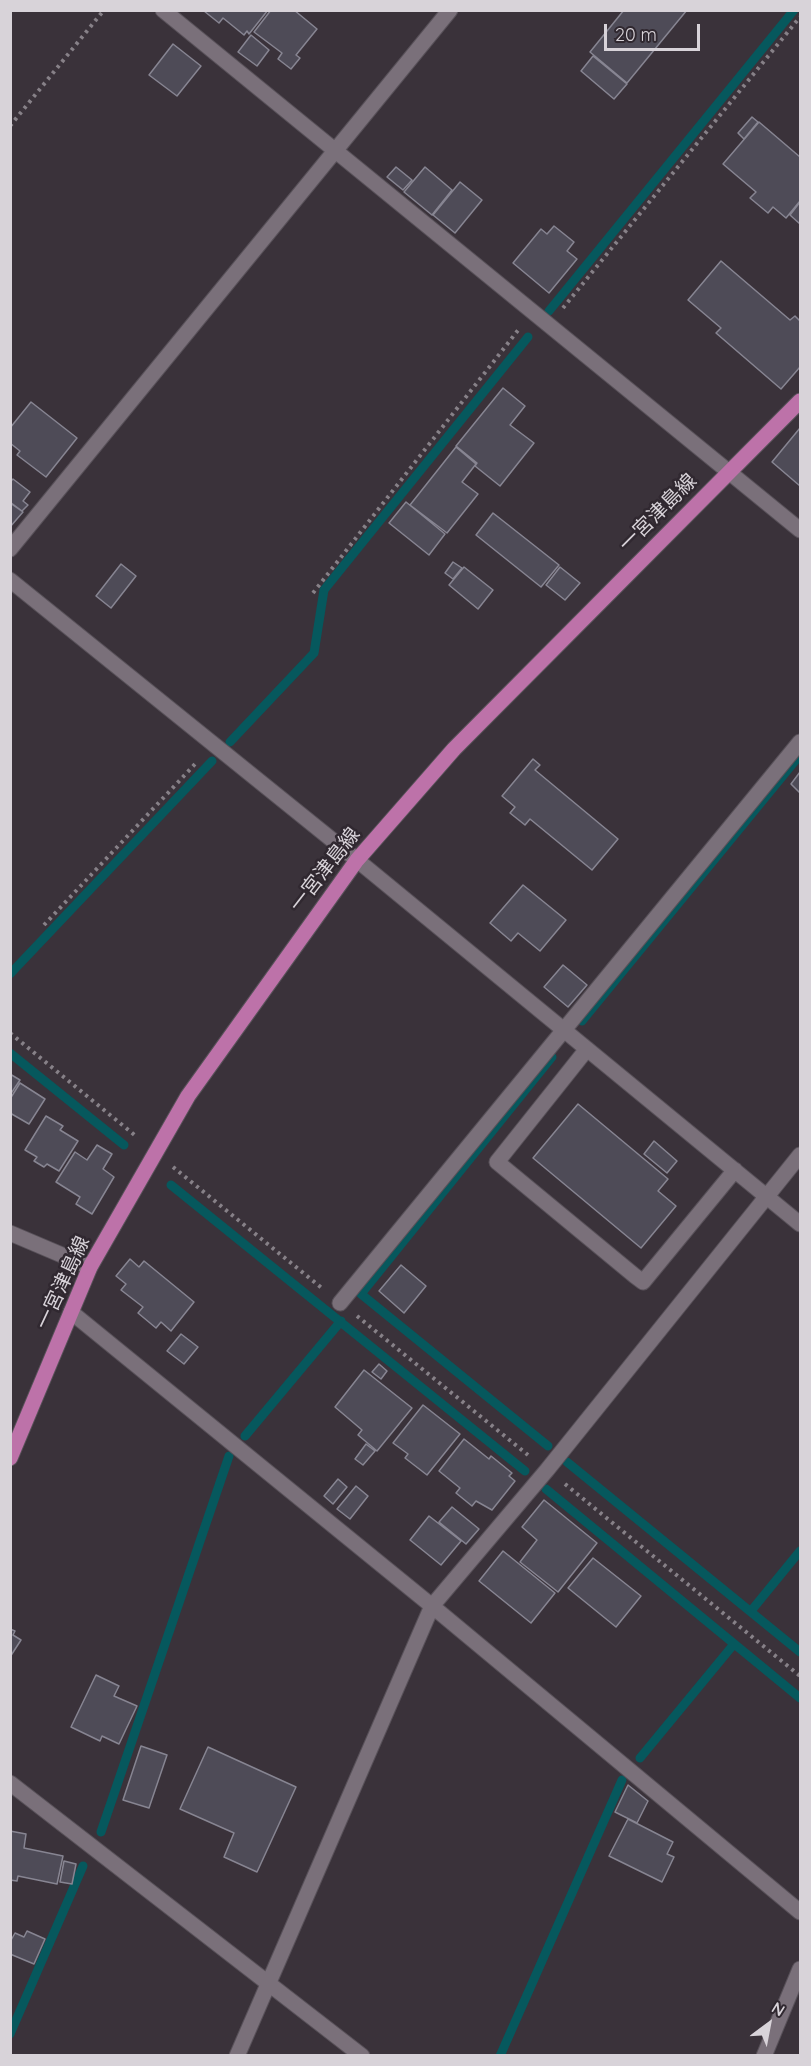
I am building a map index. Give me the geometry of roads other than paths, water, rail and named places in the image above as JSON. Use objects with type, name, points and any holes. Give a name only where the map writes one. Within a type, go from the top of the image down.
[{"type":"main road","name":"一宮津島線","points":[[10,1458],[90,1267],[188,1096],[357,860],[453,749],[801,401]]},
{"type":"street","points":[[163,10],[801,530]]},
{"type":"street","points":[[10,549],[450,10]]},
{"type":"street","points":[[10,580],[357,860],[801,1224]]},
{"type":"street","points":[[340,1303],[801,742]]},
{"type":"street","points":[[587,1049],[497,1162],[643,1282],[735,1170]]},
{"type":"street","points":[[237,2055],[432,1606],[547,1470],[801,1155]]},
{"type":"street","points":[[10,1233],[90,1267]]},
{"type":"street","points":[[71,1312],[432,1606],[801,1912]]},
{"type":"street","points":[[10,1783],[267,1984],[362,2055]]},
{"type":"street","points":[[764,2055],[801,1969]]},
{"type":"waterway","points":[[549,311],[794,10]]},
{"type":"waterway","points":[[230,742],[314,653],[324,590],[528,337]]},
{"type":"waterway","points":[[582,1021],[800,755]]},
{"type":"waterway","points":[[10,974],[212,761]]},
{"type":"waterway","points":[[10,1053],[124,1145]]},
{"type":"waterway","points":[[548,1446],[361,1294],[552,1057]]},
{"type":"waterway","points":[[171,1185],[525,1471]]},
{"type":"waterway","points":[[245,1436],[341,1321]]},
{"type":"waterway","points":[[101,1832],[229,1456]]},
{"type":"waterway","points":[[567,1462],[800,1652]]},
{"type":"waterway","points":[[546,1489],[800,1698]]},
{"type":"waterway","points":[[751,1611],[800,1551]]},
{"type":"waterway","points":[[640,1758],[734,1644]]},
{"type":"waterway","points":[[500,2056],[622,1780]]},
{"type":"waterway","points":[[10,2034],[83,1866]]}]
